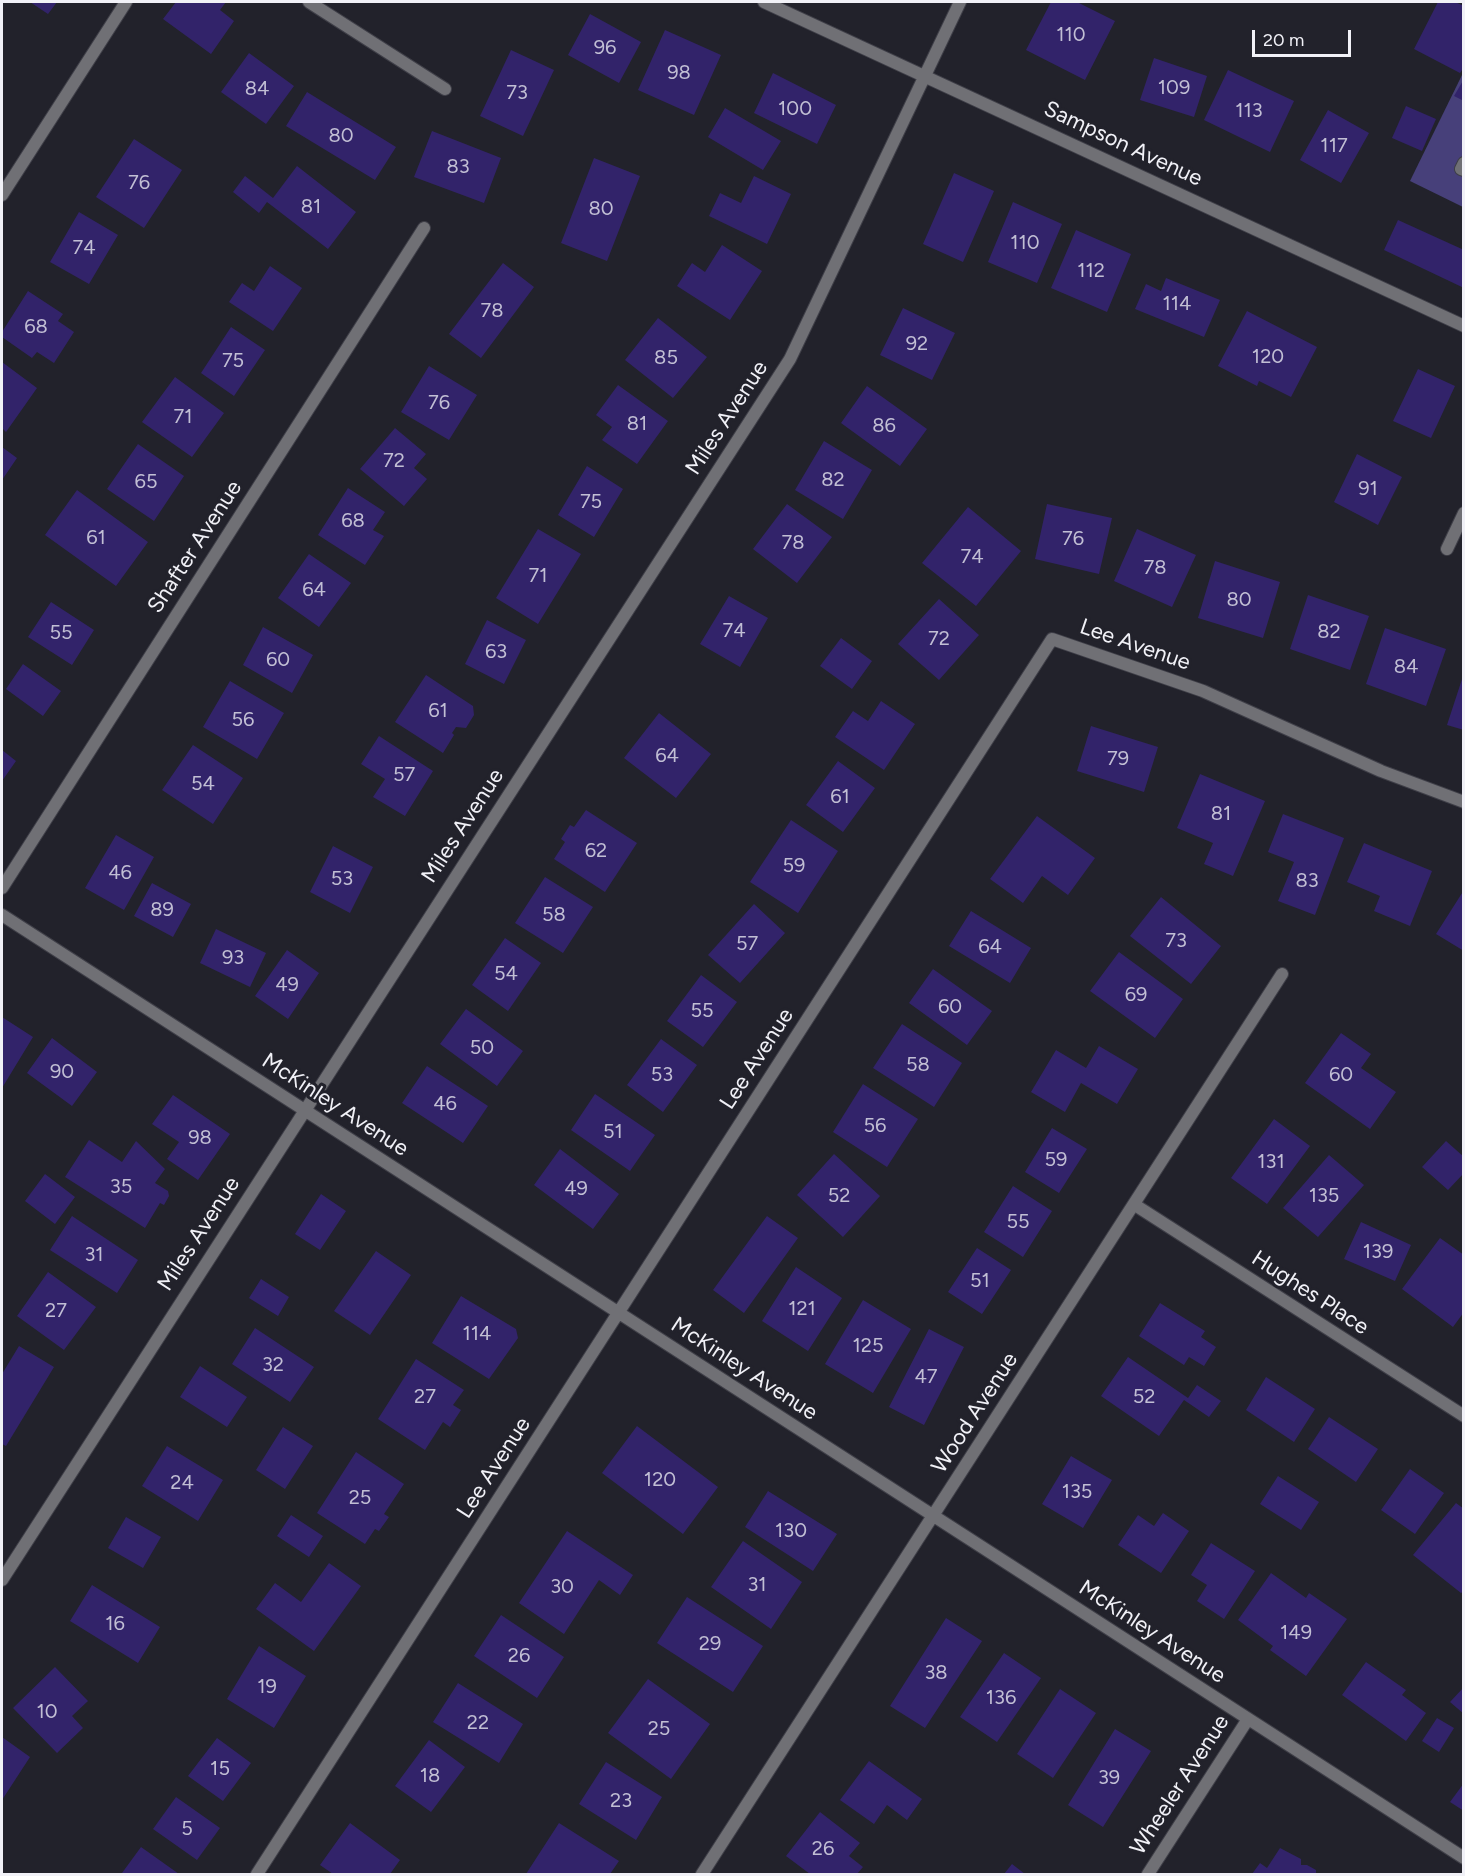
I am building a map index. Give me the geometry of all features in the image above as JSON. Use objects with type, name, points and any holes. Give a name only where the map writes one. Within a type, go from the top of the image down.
[{"type":"street","points":[[2,195],[126,2]]},
{"type":"street","points":[[309,2],[445,89]]},
{"type":"street","name":"Sampson Avenue","points":[[764,2],[1464,326]]},
{"type":"street","name":"Miles Avenue","points":[[2,1580],[790,359],[960,2]]},
{"type":"street","points":[[1464,163],[1461,169],[1464,170]]},
{"type":"street","name":"Shafter Avenue","points":[[2,888],[424,228]]},
{"type":"street","points":[[1447,549],[1464,513]]},
{"type":"street","name":"Lee Avenue","points":[[257,1875],[1052,639],[1203,691],[1381,771],[1464,802]]},
{"type":"street","name":"McKinley Avenue","points":[[2,915],[1464,1858]]},
{"type":"street","name":"Wood Avenue","points":[[702,1875],[1282,974]]},
{"type":"street","name":"Hughes Place","points":[[1135,1205],[1464,1416]]},
{"type":"street","name":"Wheeler Avenue","points":[[1148,1875],[1248,1719]]},
{"type":"shaded area","points":[[1463,73],[1463,207],[1410,181]]},
{"type":"building","points":[[30,2],[57,2],[48,14]]},
{"type":"building","points":[[176,2],[226,2],[220,10],[234,21],[211,54],[163,19]]},
{"type":"building","points":[[1051,2],[1077,2],[1115,21],[1085,80],[1026,50]]},
{"type":"building","points":[[1438,2],[1455,2],[1464,6],[1464,67],[1460,73],[1414,49]]},
{"type":"building","points":[[590,14],[641,42],[619,83],[568,55]]},
{"type":"building","points":[[665,30],[721,55],[694,115],[638,90]]},
{"type":"building","points":[[511,50],[554,70],[523,136],[480,116]]},
{"type":"building","points":[[249,53],[294,86],[266,124],[221,92]]},
{"type":"building","points":[[1154,58],[1207,76],[1194,117],[1140,100]]},
{"type":"building","points":[[1228,70],[1294,101],[1270,152],[1204,120]]},
{"type":"building","points":[[773,73],[836,105],[817,144],[754,113]]},
{"type":"building","points":[[1464,79],[1464,101],[1454,96]]},
{"type":"building","points":[[307,92],[396,147],[375,180],[286,126]]},
{"type":"building","points":[[1406,106],[1436,119],[1422,151],[1392,138]]},
{"type":"building","points":[[725,108],[781,141],[763,170],[708,137]]},
{"type":"building","points":[[1328,110],[1369,133],[1341,183],[1300,160]]},
{"type":"building","points":[[432,131],[501,158],[484,203],[414,177]]},
{"type":"building","points":[[134,139],[182,170],[144,228],[96,197]]},
{"type":"building","points":[[594,158],[640,176],[607,261],[561,243]]},
{"type":"building","points":[[297,166],[356,212],[328,249],[267,202],[259,213],[233,192],[245,176],[273,198]]},
{"type":"building","points":[[954,173],[994,191],[963,262],[923,244]]},
{"type":"building","points":[[754,176],[791,194],[767,244],[709,216],[720,193],[741,203]]},
{"type":"building","points":[[1013,202],[1062,224],[1037,283],[988,262]]},
{"type":"building","points":[[79,212],[118,235],[89,284],[50,262]]},
{"type":"building","points":[[1398,220],[1464,250],[1464,288],[1384,250]]},
{"type":"building","points":[[1076,230],[1131,254],[1107,312],[1051,288]]},
{"type":"building","points":[[722,245],[762,271],[730,320],[677,286],[692,263],[705,272]]},
{"type":"building","points":[[503,263],[534,287],[481,358],[449,334]]},
{"type":"building","points":[[270,266],[302,288],[273,331],[229,302],[242,283],[254,291]]},
{"type":"building","points":[[1166,278],[1220,300],[1204,337],[1135,309],[1146,284],[1161,291]]},
{"type":"building","points":[[28,291],[63,314],[58,321],[74,332],[54,363],[37,352],[32,358],[2,337],[2,332]]},
{"type":"building","points":[[903,308],[955,333],[932,380],[880,355]]},
{"type":"building","points":[[1247,311],[1317,347],[1291,397],[1259,381],[1257,386],[1218,366]]},
{"type":"building","points":[[658,318],[707,357],[673,398],[625,360]]},
{"type":"building","points":[[231,327],[265,350],[234,396],[201,373]]},
{"type":"building","points":[[2,362],[37,388],[6,432],[2,428]]},
{"type":"building","points":[[429,366],[477,395],[449,440],[401,412]]},
{"type":"building","points":[[1418,369],[1455,386],[1431,438],[1393,421]]},
{"type":"building","points":[[175,377],[224,413],[192,457],[142,422]]},
{"type":"building","points":[[618,385],[668,421],[637,464],[602,440],[612,427],[596,415]]},
{"type":"building","points":[[867,386],[927,429],[900,466],[841,423]]},
{"type":"building","points":[[395,428],[426,454],[414,468],[427,479],[404,506],[360,469]]},
{"type":"building","points":[[824,441],[872,470],[843,519],[795,490]]},
{"type":"building","points":[[138,444],[184,476],[154,521],[107,489]]},
{"type":"building","points":[[2,447],[17,458],[2,480]]},
{"type":"building","points":[[1357,454],[1402,477],[1378,525],[1334,502]]},
{"type":"building","points":[[587,466],[623,489],[594,537],[558,515]]},
{"type":"building","points":[[348,488],[385,512],[373,530],[384,536],[365,565],[318,535]]},
{"type":"building","points":[[77,490],[148,542],[116,586],[45,535]]},
{"type":"building","points":[[787,504],[832,537],[797,583],[753,549]]},
{"type":"building","points":[[1047,504],[1112,518],[1099,574],[1035,559]]},
{"type":"building","points":[[968,507],[1021,551],[976,606],[922,563]]},
{"type":"building","points":[[538,529],[581,554],[538,624],[496,598]]},
{"type":"building","points":[[1137,529],[1196,555],[1172,607],[1114,581]]},
{"type":"building","points":[[309,554],[351,583],[319,627],[278,598]]},
{"type":"building","points":[[1215,561],[1280,582],[1263,638],[1198,618]]},
{"type":"building","points":[[1308,595],[1369,616],[1350,670],[1290,649]]},
{"type":"building","points":[[729,596],[768,618],[740,667],[700,644]]},
{"type":"building","points":[[939,599],[979,635],[939,680],[898,644]]},
{"type":"building","points":[[51,602],[94,630],[72,665],[28,637]]},
{"type":"building","points":[[487,620],[526,640],[504,684],[465,664]]},
{"type":"building","points":[[263,627],[313,655],[292,693],[243,665]]},
{"type":"building","points":[[1385,628],[1446,649],[1426,706],[1366,684]]},
{"type":"building","points":[[841,638],[872,661],[852,689],[820,666]]},
{"type":"building","points":[[23,664],[61,691],[43,716],[6,689]]},
{"type":"building","points":[[1464,673],[1464,730],[1447,725]]},
{"type":"building","points":[[426,675],[473,706],[474,715],[466,728],[456,727],[443,753],[395,722]]},
{"type":"building","points":[[230,681],[284,713],[257,759],[203,727]]},
{"type":"building","points":[[881,701],[915,724],[884,770],[835,737],[853,711],[868,721]]},
{"type":"building","points":[[659,713],[711,754],[676,798],[624,758]]},
{"type":"building","points":[[1091,726],[1158,747],[1144,792],[1077,771]]},
{"type":"building","points":[[379,736],[433,771],[405,816],[373,797],[385,779],[361,764]]},
{"type":"building","points":[[193,745],[243,778],[213,824],[162,790]]},
{"type":"building","points":[[2,750],[16,761],[2,781]]},
{"type":"building","points":[[838,761],[875,788],[843,832],[806,805]]},
{"type":"building","points":[[1200,774],[1265,801],[1233,876],[1204,864],[1213,843],[1177,828]]},
{"type":"building","points":[[586,810],[637,843],[605,892],[554,859],[565,842],[561,839],[570,825],[574,827]]},
{"type":"building","points":[[1283,814],[1344,838],[1315,915],[1278,901],[1294,862],[1268,852]]},
{"type":"building","points":[[1037,816],[1095,858],[1068,895],[1042,876],[1023,903],[990,879]]},
{"type":"building","points":[[791,820],[838,851],[798,913],[750,882]]},
{"type":"building","points":[[116,835],[154,857],[124,910],[85,888]]},
{"type":"building","points":[[1364,843],[1432,871],[1410,926],[1374,911],[1380,896],[1347,882]]},
{"type":"building","points":[[333,846],[373,867],[350,913],[310,892]]},
{"type":"building","points":[[545,877],[593,907],[563,953],[515,923]]},
{"type":"building","points":[[152,883],[191,904],[173,937],[134,916]]},
{"type":"building","points":[[1464,890],[1464,951],[1436,934]]},
{"type":"building","points":[[1161,897],[1221,946],[1191,984],[1130,936]]},
{"type":"building","points":[[754,904],[785,933],[740,983],[708,955]]},
{"type":"building","points":[[971,911],[1031,948],[1010,983],[949,946]]},
{"type":"building","points":[[216,929],[266,953],[250,987],[200,963]]},
{"type":"building","points":[[505,938],[541,963],[508,1011],[472,985]]},
{"type":"building","points":[[287,950],[319,973],[288,1019],[255,996]]},
{"type":"building","points":[[1119,952],[1183,999],[1155,1038],[1090,991]]},
{"type":"building","points":[[933,969],[992,1011],[967,1045],[909,1003]]},
{"type":"building","points":[[701,975],[737,1002],[703,1047],[667,1021]]},
{"type":"building","points":[[466,1009],[523,1051],[497,1086],[440,1044]]},
{"type":"building","points":[[2,1017],[33,1037],[2,1088]]},
{"type":"building","points":[[902,1024],[962,1063],[934,1107],[873,1068]]},
{"type":"building","points":[[1341,1033],[1371,1054],[1361,1068],[1396,1092],[1370,1129],[1305,1083]]},
{"type":"building","points":[[52,1038],[97,1072],[72,1106],[27,1073]]},
{"type":"building","points":[[661,1039],[697,1065],[663,1112],[627,1085]]},
{"type":"building","points":[[1099,1046],[1138,1069],[1117,1104],[1081,1083],[1065,1112],[1031,1092],[1056,1050],[1086,1068]]},
{"type":"building","points":[[427,1066],[488,1106],[463,1143],[402,1103]]},
{"type":"building","points":[[863,1084],[918,1119],[887,1167],[833,1132]]},
{"type":"building","points":[[595,1094],[655,1135],[630,1171],[571,1130]]},
{"type":"building","points":[[173,1095],[230,1134],[198,1180],[167,1159],[179,1142],[152,1124]]},
{"type":"building","points":[[1274,1119],[1310,1146],[1267,1204],[1231,1178]]},
{"type":"building","points":[[1052,1128],[1087,1149],[1059,1193],[1025,1172]]},
{"type":"building","points":[[89,1140],[122,1162],[136,1141],[165,1169],[155,1183],[168,1191],[169,1196],[164,1205],[160,1203],[145,1228],[65,1177]]},
{"type":"building","points":[[1446,1141],[1464,1157],[1464,1173],[1448,1190],[1422,1167]]},
{"type":"building","points":[[560,1149],[619,1194],[593,1229],[534,1185]]},
{"type":"building","points":[[834,1154],[880,1196],[843,1237],[797,1195]]},
{"type":"building","points":[[1329,1155],[1364,1185],[1318,1237],[1283,1208]]},
{"type":"building","points":[[45,1174],[75,1197],[55,1224],[25,1201]]},
{"type":"building","points":[[1013,1186],[1052,1211],[1023,1257],[984,1232]]},
{"type":"building","points":[[321,1194],[346,1211],[320,1250],[295,1234]]},
{"type":"building","points":[[72,1216],[138,1260],[117,1293],[50,1250]]},
{"type":"building","points":[[767,1216],[798,1238],[744,1313],[713,1290]]},
{"type":"building","points":[[1361,1222],[1411,1245],[1395,1281],[1344,1259]]},
{"type":"building","points":[[1440,1238],[1464,1255],[1464,1312],[1453,1327],[1402,1289]]},
{"type":"building","points":[[977,1248],[1011,1270],[982,1314],[948,1292]]},
{"type":"building","points":[[376,1251],[411,1275],[370,1335],[334,1311]]},
{"type":"building","points":[[796,1267],[842,1298],[808,1351],[762,1321]]},
{"type":"building","points":[[48,1272],[96,1307],[64,1350],[17,1316]]},
{"type":"building","points":[[261,1279],[289,1297],[278,1316],[249,1298]]},
{"type":"building","points":[[461,1296],[516,1329],[518,1338],[489,1379],[432,1343]]},
{"type":"building","points":[[863,1300],[911,1329],[873,1393],[825,1364]]},
{"type":"building","points":[[1160,1303],[1205,1331],[1201,1337],[1216,1347],[1204,1366],[1189,1357],[1184,1365],[1139,1336]]},
{"type":"building","points":[[255,1328],[314,1367],[290,1402],[232,1364]]},
{"type":"building","points":[[929,1329],[964,1347],[924,1425],[889,1407]]},
{"type":"building","points":[[19,1346],[54,1367],[6,1446],[2,1444],[2,1374]]},
{"type":"building","points":[[1128,1357],[1188,1398],[1197,1385],[1221,1401],[1209,1417],[1184,1400],[1159,1436],[1101,1396]]},
{"type":"building","points":[[416,1359],[464,1390],[453,1405],[461,1410],[450,1427],[443,1422],[425,1450],[378,1419]]},
{"type":"building","points":[[200,1366],[247,1397],[227,1427],[180,1397]]},
{"type":"building","points":[[1266,1377],[1315,1409],[1294,1442],[1246,1410]]},
{"type":"building","points":[[1329,1417],[1378,1449],[1356,1482],[1308,1449]]},
{"type":"building","points":[[637,1426],[718,1487],[683,1534],[602,1473]]},
{"type":"building","points":[[283,1427],[313,1446],[285,1489],[256,1470]]},
{"type":"building","points":[[167,1446],[223,1480],[198,1521],[142,1486]]},
{"type":"building","points":[[356,1452],[404,1484],[384,1514],[389,1517],[379,1531],[375,1529],[365,1544],[317,1513]]},
{"type":"building","points":[[1071,1456],[1112,1480],[1083,1528],[1042,1504]]},
{"type":"building","points":[[1410,1469],[1444,1493],[1415,1534],[1381,1510]]},
{"type":"building","points":[[1278,1476],[1319,1502],[1301,1530],[1260,1504]]},
{"type":"building","points":[[768,1491],[837,1534],[813,1571],[745,1527]]},
{"type":"building","points":[[1456,1503],[1464,1509],[1464,1591],[1461,1593],[1413,1555]]},
{"type":"building","points":[[1163,1513],[1189,1531],[1161,1573],[1118,1545],[1138,1515],[1154,1526]]},
{"type":"building","points":[[291,1515],[323,1536],[309,1557],[277,1536]]},
{"type":"building","points":[[126,1517],[161,1537],[143,1568],[108,1548]]},
{"type":"building","points":[[567,1531],[633,1575],[620,1595],[599,1580],[564,1634],[519,1603]]},
{"type":"building","points":[[743,1541],[802,1582],[771,1629],[711,1587]]},
{"type":"building","points":[[1211,1543],[1255,1571],[1224,1619],[1197,1601],[1207,1585],[1191,1575]]},
{"type":"building","points":[[329,1563],[361,1586],[314,1651],[256,1609],[275,1583],[301,1602]]},
{"type":"building","points":[[1271,1573],[1306,1598],[1309,1593],[1347,1619],[1306,1676],[1270,1650],[1273,1646],[1238,1620]]},
{"type":"building","points":[[92,1585],[160,1627],[138,1663],[70,1621]]},
{"type":"building","points":[[687,1597],[763,1646],[733,1692],[657,1643]]},
{"type":"building","points":[[501,1615],[564,1657],[537,1698],[474,1656]]},
{"type":"building","points":[[946,1618],[982,1641],[925,1728],[890,1706]]},
{"type":"building","points":[[259,1646],[306,1676],[274,1728],[227,1699]]},
{"type":"building","points":[[1004,1653],[1041,1678],[997,1742],[960,1717]]},
{"type":"building","points":[[1366,1662],[1406,1690],[1402,1695],[1426,1713],[1406,1741],[1342,1695]]},
{"type":"building","points":[[55,1667],[88,1701],[72,1716],[83,1728],[57,1753],[13,1708]]},
{"type":"building","points":[[648,1679],[710,1724],[671,1779],[608,1733]]},
{"type":"building","points":[[458,1683],[523,1724],[499,1763],[433,1722]]},
{"type":"building","points":[[1464,1687],[1464,1714],[1450,1702]]},
{"type":"building","points":[[1060,1689],[1096,1713],[1053,1778],[1017,1754]]},
{"type":"building","points":[[1437,1718],[1454,1728],[1439,1752],[1422,1741]]},
{"type":"building","points":[[1115,1729],[1151,1751],[1103,1827],[1068,1805]]},
{"type":"building","points":[[2,1737],[30,1757],[2,1800]]},
{"type":"building","points":[[217,1738],[251,1763],[223,1801],[188,1776]]},
{"type":"building","points":[[429,1740],[465,1767],[431,1812],[395,1786]]},
{"type":"building","points":[[869,1761],[922,1799],[907,1820],[887,1805],[874,1824],[840,1800]]},
{"type":"building","points":[[606,1762],[662,1797],[636,1840],[579,1804]]},
{"type":"building","points":[[1464,1783],[1464,1811],[1450,1802]]},
{"type":"building","points":[[176,1797],[220,1828],[197,1860],[153,1829]]},
{"type":"building","points":[[820,1812],[860,1843],[849,1856],[863,1867],[857,1874],[810,1874],[786,1856]]},
{"type":"building","points":[[350,1823],[400,1860],[390,1874],[333,1874],[320,1865]]},
{"type":"building","points":[[559,1823],[619,1861],[610,1874],[526,1874]]},
{"type":"building","points":[[141,1847],[179,1874],[122,1873]]},
{"type":"building","points":[[1280,1848],[1301,1859],[1301,1865],[1307,1865],[1316,1870],[1316,1874],[1252,1874],[1260,1863],[1267,1868]]},
{"type":"building","points":[[1012,1864],[1025,1874],[1004,1874]]}]
